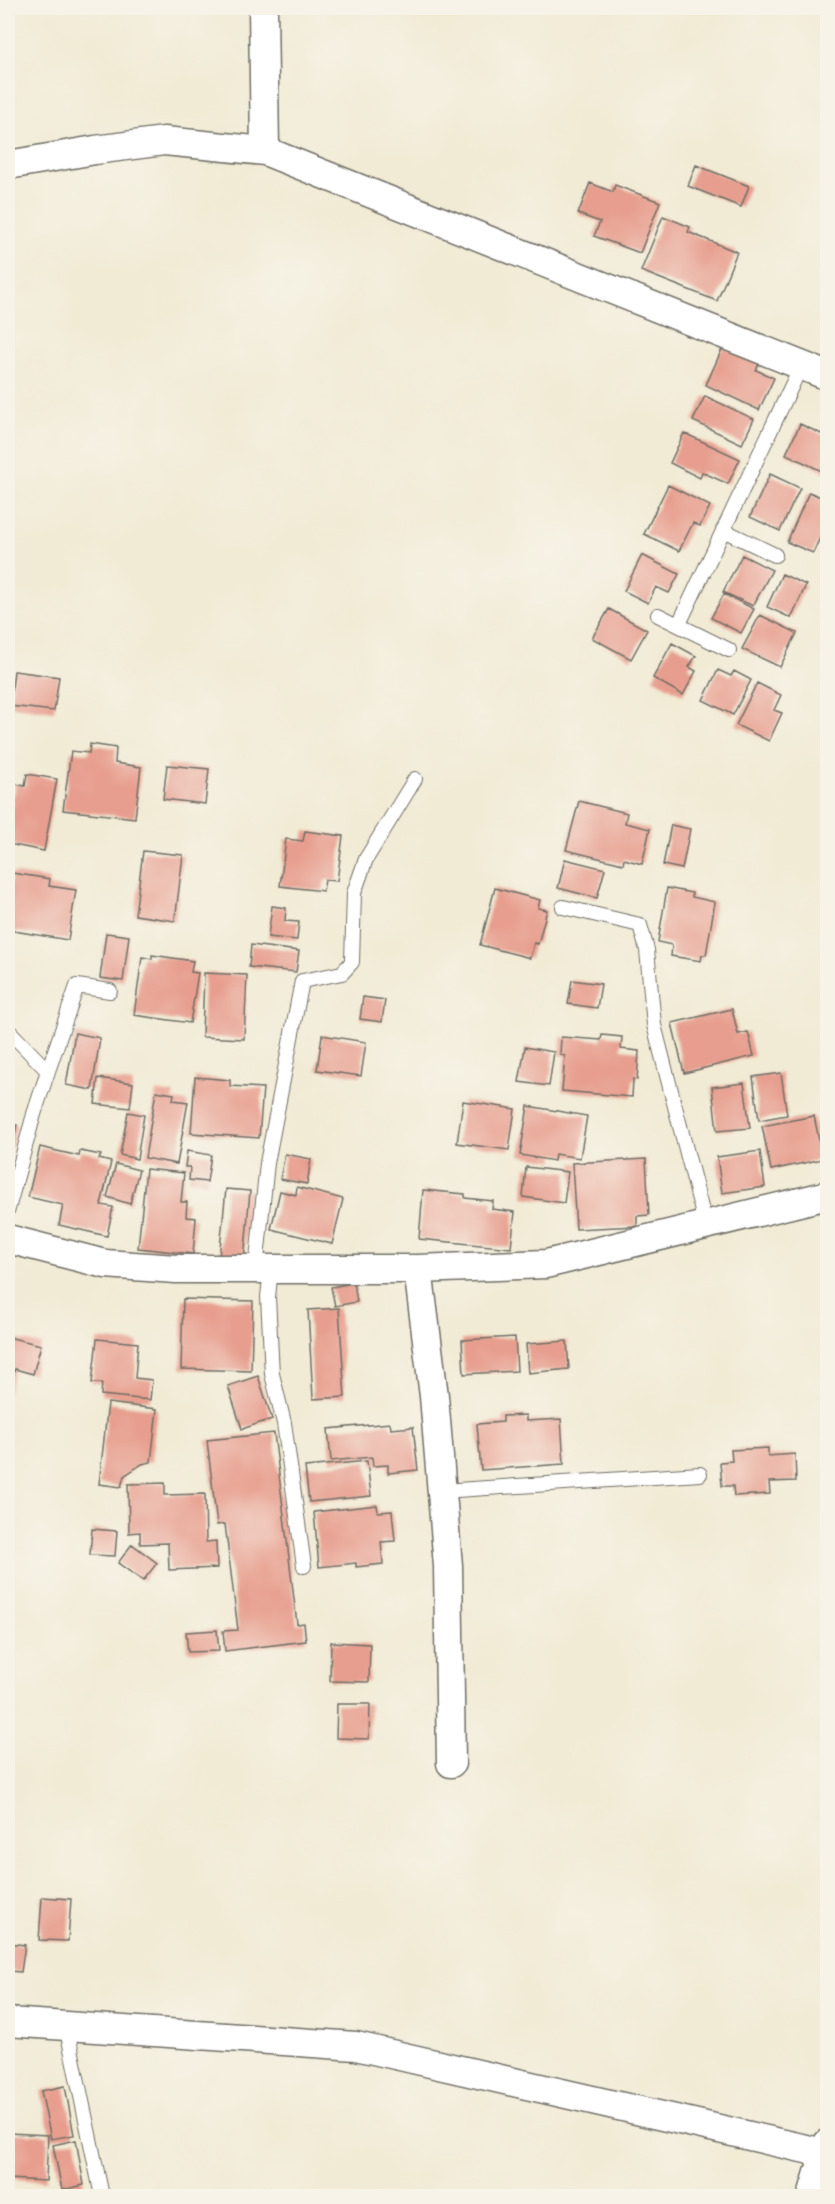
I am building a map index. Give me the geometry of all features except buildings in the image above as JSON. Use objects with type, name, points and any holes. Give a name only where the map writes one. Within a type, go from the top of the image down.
[{"type":"street","points":[[263,8],[265,151]]},
{"type":"street","points":[[8,165],[164,141],[265,151],[828,376]]},
{"type":"street","points":[[8,1239],[105,1264],[176,1269],[418,1269],[546,1264],[705,1223],[828,1195]]},
{"type":"street","points":[[418,1269],[434,1396],[448,1566],[451,1763]]},
{"type":"street","points":[[8,2022],[356,2046],[827,2150],[812,2196]]},
{"type":"lane","points":[[679,624],[801,366]]},
{"type":"lane","points":[[723,530],[775,555]]},
{"type":"lane","points":[[658,615],[729,650]]},
{"type":"lane","points":[[304,1566],[284,1423],[272,1374],[268,1297],[264,1269],[267,1163],[302,981],[342,973],[352,962],[354,893],[366,859],[415,779]]},
{"type":"lane","points":[[563,907],[640,925],[647,950],[654,1025],[705,1223]]},
{"type":"lane","points":[[8,1209],[34,1114],[77,986],[110,991]]},
{"type":"lane","points":[[8,1030],[48,1071]]},
{"type":"lane","points":[[442,1491],[700,1474]]},
{"type":"lane","points":[[66,2025],[102,2196]]}]
